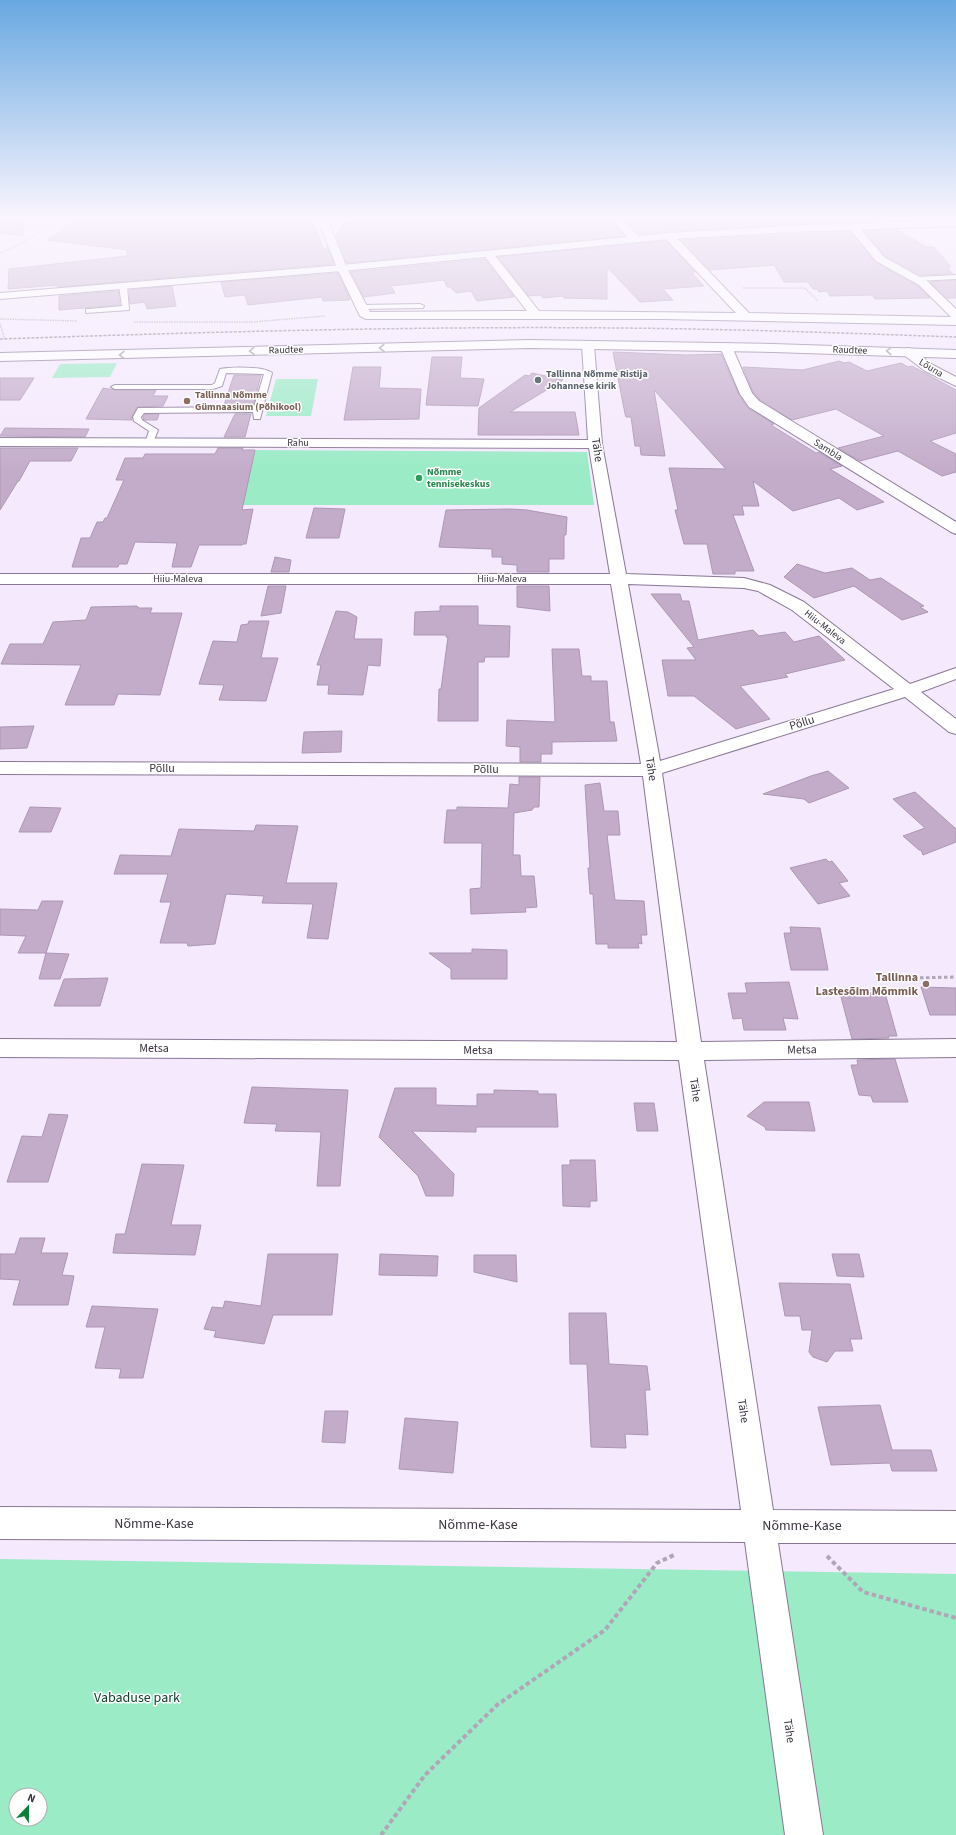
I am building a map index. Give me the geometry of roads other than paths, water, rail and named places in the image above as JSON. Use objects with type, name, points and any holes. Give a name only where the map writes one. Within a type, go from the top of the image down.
[{"type":"street","points":[[359,301],[364,311],[744,316],[956,321]]},
{"type":"street","points":[[525,301],[535,314]]},
{"type":"street","points":[[730,301],[744,316]]},
{"type":"street","points":[[941,301],[956,316]]},
{"type":"street","name":"Raudtee","points":[[0,357],[519,344],[726,347],[956,354]]},
{"type":"street","name":"Tähe","points":[[588,345],[595,444],[620,580],[652,770],[690,1051],[804,1835]]},
{"type":"street","name":"Sambla","points":[[726,347],[746,394],[754,404],[956,529]]},
{"type":"street","name":"Lõuna","points":[[908,352],[929,368],[956,382]]},
{"type":"street","name":"Rahu","points":[[0,442],[595,444]]},
{"type":"street","name":"Hiiu-Maleva","points":[[0,579],[620,580],[744,583],[764,588],[798,606],[906,691],[956,728]]},
{"type":"street","name":"Põllu","points":[[0,768],[652,770],[906,691],[956,673]]},
{"type":"street","name":"Metsa","points":[[0,1048],[690,1051],[956,1048]]},
{"type":"street","name":"Nõmme-Kase","points":[[0,1523],[503,1524],[736,1527],[760,1525],[797,1525],[956,1527]]},
{"type":"lane","points":[[89,311],[126,308],[125,301]]},
{"type":"lane","points":[[364,311],[420,306]]},
{"type":"lane","points":[[115,387],[213,387],[219,384],[227,361]]},
{"type":"lane","points":[[150,443],[154,430],[138,421],[137,417],[141,410],[258,413],[268,373],[263,371],[223,371]]},
{"type":"railway","points":[[0,339],[310,330],[465,328],[704,329],[956,337]]},
{"type":"place","name":"Tallinna Nõmme Ristija Johannese kirik","points":[[538,380]]},
{"type":"place","name":"Tallinna Nõmme Gümnaasium (Põhikool)","points":[[187,401]]},
{"type":"place","name":"Nõmme tennisekeskus","points":[[419,478]]},
{"type":"place","name":"Tallinna Lastesõim Mõmmik","points":[[926,984]]},
{"type":"park label","name":"Vabaduse park","points":[[137,1698]]}]
